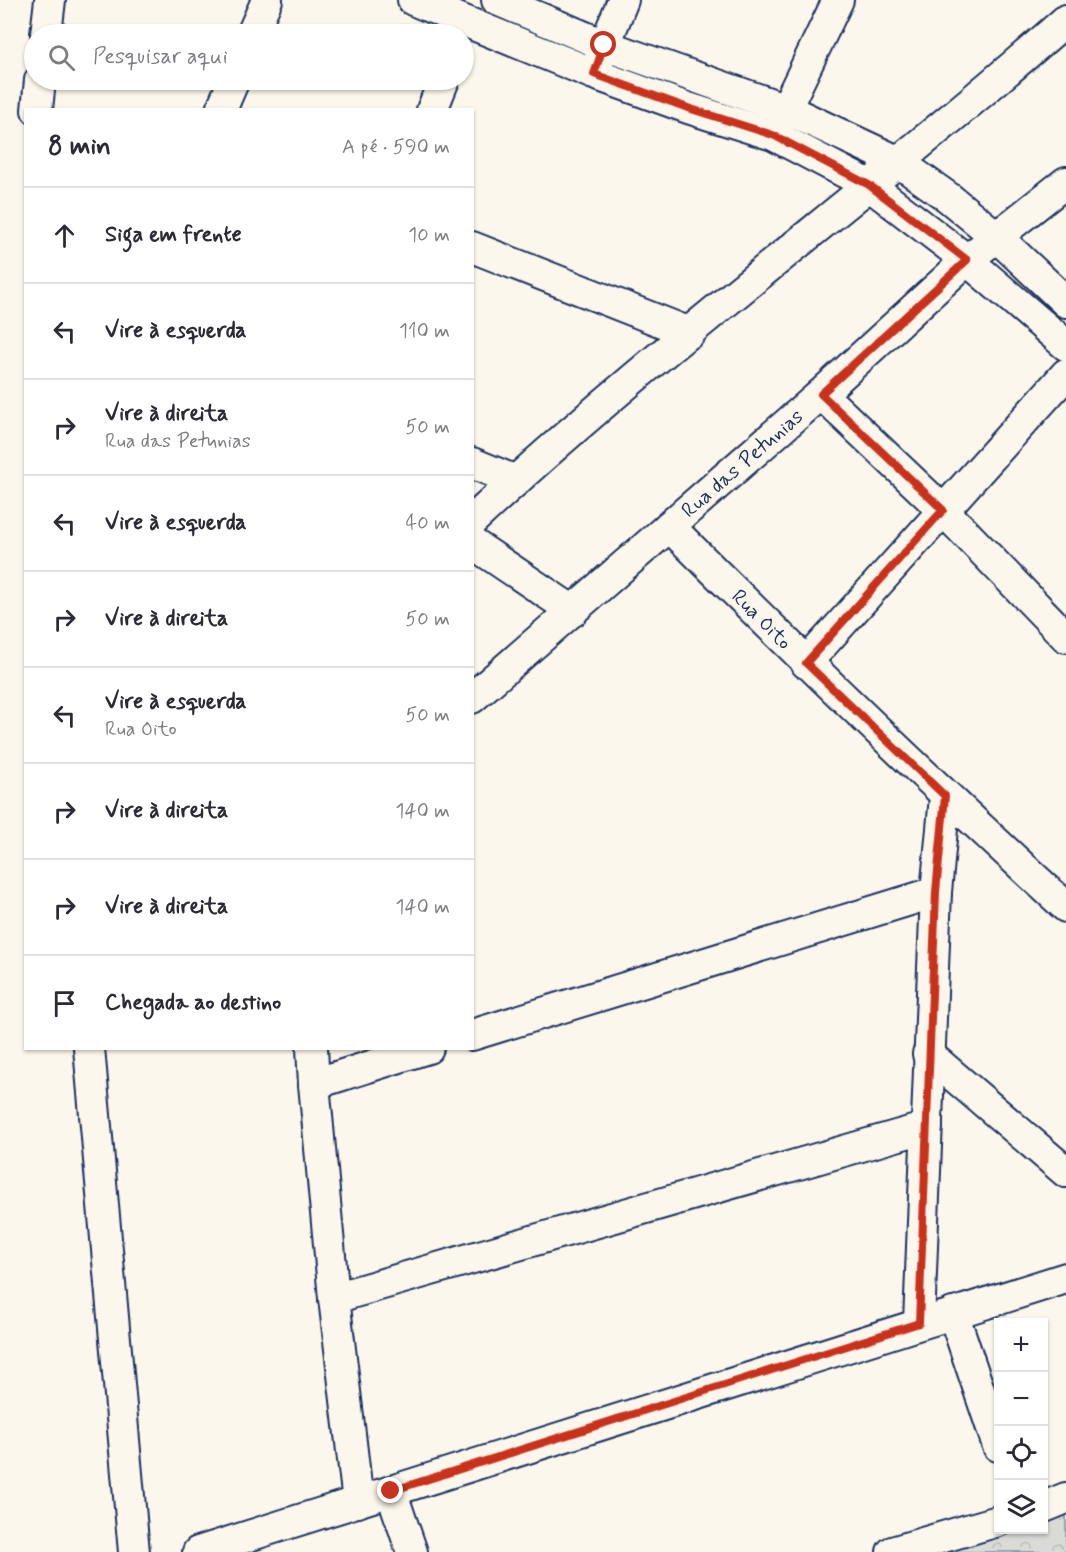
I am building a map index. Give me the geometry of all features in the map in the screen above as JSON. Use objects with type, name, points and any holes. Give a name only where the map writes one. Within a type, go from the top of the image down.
[{"type":"street","points":[[47,24],[50,0]]},
{"type":"street","points":[[256,24],[267,0]]},
{"type":"street","points":[[413,0],[457,24]]},
{"type":"street","points":[[497,0],[779,122],[897,161],[949,198],[997,237],[1066,302]]},
{"type":"street","points":[[594,74],[623,0]]},
{"type":"street","points":[[779,122],[838,0]]},
{"type":"street","points":[[1033,49],[1053,0]]},
{"type":"street","points":[[474,519],[516,480],[690,333],[1066,20]]},
{"type":"street","points":[[474,32],[688,108],[779,122],[869,185],[967,260],[1066,345]]},
{"type":"street","points":[[37,108],[39,90]]},
{"type":"street","points":[[222,108],[230,90]]},
{"type":"street","points":[[433,108],[440,90]]},
{"type":"street","name":"Rua das Petunias","points":[[474,696],[821,394],[967,260],[1066,182]]},
{"type":"street","points":[[474,248],[690,333]]},
{"type":"street","points":[[806,663],[1066,374]]},
{"type":"street","points":[[821,394],[943,510],[1066,637]]},
{"type":"street","points":[[474,464],[516,480]]},
{"type":"street","name":"Rua Oito","points":[[669,526],[806,663],[945,796],[1066,907]]},
{"type":"street","points":[[474,544],[573,611]]},
{"type":"street","points":[[919,1323],[928,1054],[936,892],[945,796]]},
{"type":"street","points":[[474,1034],[936,892]]},
{"type":"street","points":[[89,1050],[134,1552]]},
{"type":"street","points":[[312,1050],[334,1299],[358,1502]]},
{"type":"street","points":[[314,1084],[422,1050]]},
{"type":"street","points":[[928,1054],[1066,1172]]},
{"type":"street","points":[[334,1299],[927,1127]]},
{"type":"street","points":[[198,1552],[1066,1278]]},
{"type":"street","points":[[953,1313],[994,1432]]},
{"type":"street","points":[[391,1491],[412,1552]]},
{"type":"street","points":[[1048,1505],[1066,1498]]},
{"type":"street","points":[[892,1552],[994,1522]]},
{"type":"green space","points":[[1066,1499],[1066,1552],[943,1552],[994,1532],[994,1534],[1048,1534],[1048,1507]]},
{"type":"route","points":[[391,1491],[919,1323],[928,1054],[936,892],[945,796],[806,663],[943,510],[821,394],[967,260],[869,185],[773,135],[688,108],[594,74],[604,45]]}]
